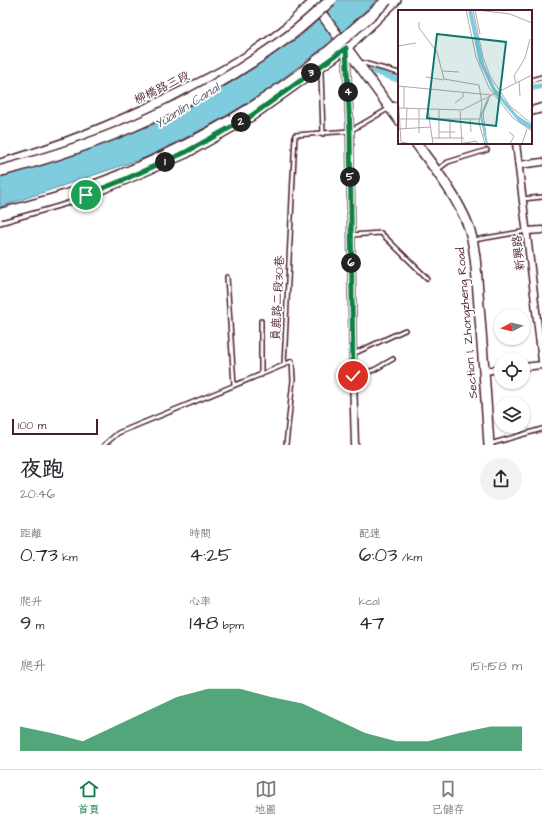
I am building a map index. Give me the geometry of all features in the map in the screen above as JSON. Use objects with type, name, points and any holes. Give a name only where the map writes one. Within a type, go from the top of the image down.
[{"type":"highway","points":[[0,171],[41,161],[114,135],[201,94],[230,77],[286,39],[331,0]]},
{"type":"highway","points":[[0,214],[53,199],[121,175],[181,147],[213,130],[245,112],[305,71],[329,52],[387,0]]},
{"type":"main road","points":[[0,220],[86,195],[121,181],[186,152],[251,116],[346,48],[396,0]]},
{"type":"main road","points":[[314,1],[321,14],[398,119]]},
{"type":"main road","name":"柳橋路三段","points":[[0,164],[40,153],[110,126],[196,85],[243,58],[282,31],[314,1]]},
{"type":"main road","name":"Section 1, Zhongzheng Road","points":[[417,144],[437,171],[457,202],[468,226],[472,240],[478,287],[489,445]]},
{"type":"street","points":[[346,48],[350,131],[352,354],[355,445]]},
{"type":"street","points":[[389,108],[398,106]]},
{"type":"street","points":[[532,111],[542,108]]},
{"type":"street","name":"新興路","points":[[516,144],[542,361]]},
{"type":"street","points":[[519,165],[542,162]]},
{"type":"street","points":[[527,231],[542,230]]},
{"type":"street","points":[[535,298],[542,297]]},
{"type":"street","points":[[530,366],[542,365]]},
{"type":"street","points":[[484,371],[494,370]]},
{"type":"lane","points":[[356,61],[398,73]]},
{"type":"lane","points":[[321,73],[323,134]]},
{"type":"lane","points":[[532,80],[542,78]]},
{"type":"lane","name":"員鹿路二段30巷","points":[[284,366],[295,135],[350,131],[389,108]]},
{"type":"lane","points":[[437,171],[448,162],[487,150]]},
{"type":"lane","points":[[523,199],[542,197]]},
{"type":"lane","points":[[472,240],[527,231]]},
{"type":"lane","points":[[351,235],[381,233],[427,278]]},
{"type":"lane","points":[[226,276],[234,386]]},
{"type":"lane","points":[[261,321],[261,375]]},
{"type":"lane","points":[[352,354],[405,330]]},
{"type":"lane","points":[[353,376],[374,370],[393,359]]},
{"type":"lane","points":[[104,445],[118,433],[284,366],[292,361],[294,380],[286,445]]},
{"type":"lane","points":[[489,445],[542,429]]},
{"type":"water","name":"Yuanlin Canal","points":[[338,0],[377,0],[335,39],[242,109],[147,157],[0,207],[0,177],[43,165],[155,124],[300,37]]},
{"type":"waterway","points":[[373,71],[398,80]]},
{"type":"waterway","points":[[532,88],[542,86]]},
{"type":"route","points":[[86,195],[186,152],[251,116],[346,48],[350,131],[353,376]]}]
